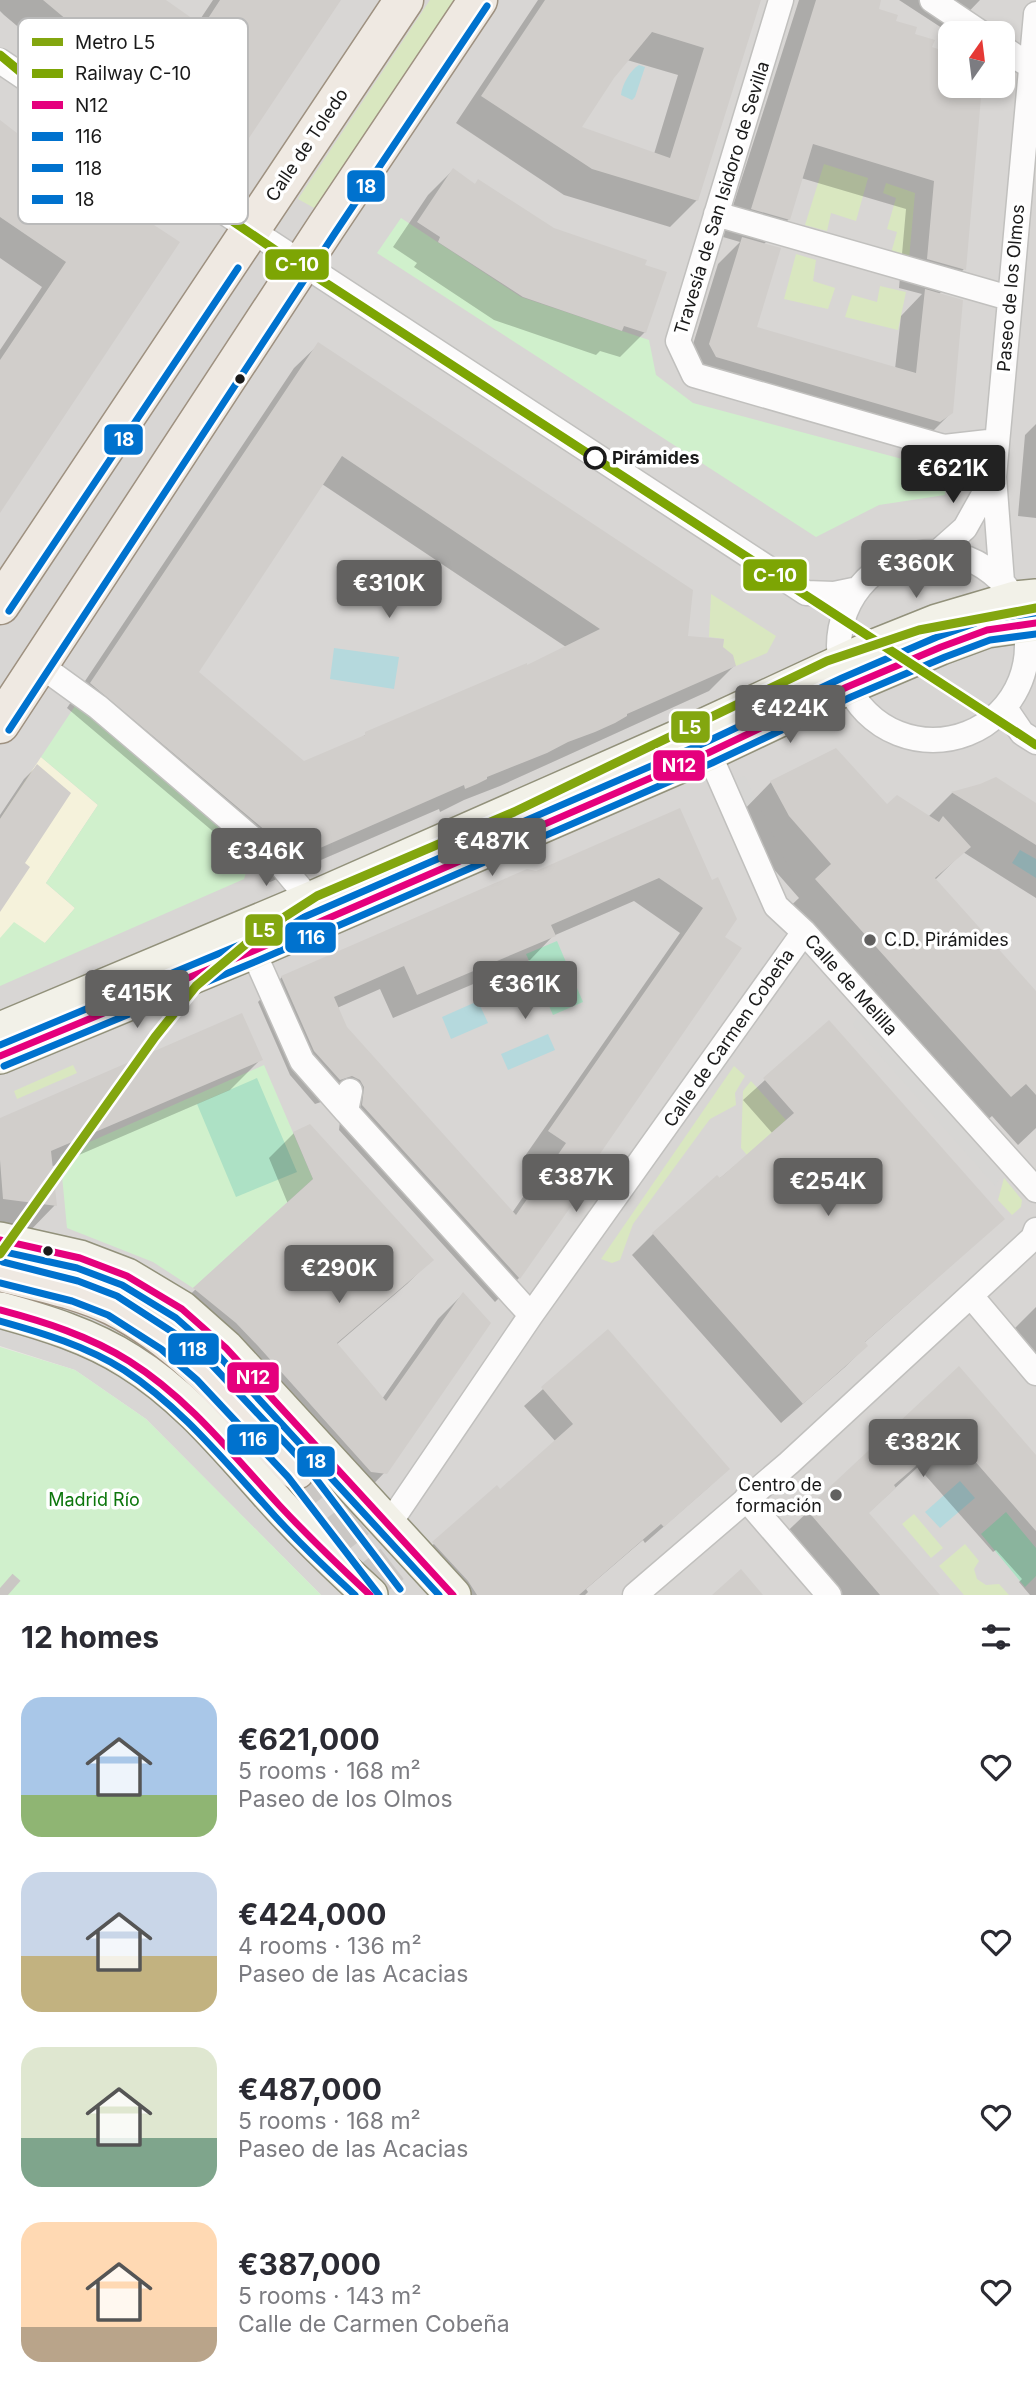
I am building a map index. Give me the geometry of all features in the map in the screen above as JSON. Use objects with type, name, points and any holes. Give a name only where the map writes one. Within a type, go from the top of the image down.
[{"type":"main road","name":"Calle de Toledo","points":[[0,605],[404,0]]},
{"type":"main road","points":[[0,724],[478,0]]},
{"type":"main road","points":[[0,1056],[253,951],[843,675],[941,647],[987,630],[1023,605]]},
{"type":"main road","points":[[0,1030],[310,900],[703,741]]},
{"type":"main road","points":[[0,1240],[80,1258],[127,1276],[182,1309],[226,1349],[453,1595]]},
{"type":"main road","points":[[0,1272],[75,1291],[113,1306],[167,1341],[204,1372],[296,1469]]},
{"type":"main road","points":[[0,1310],[88,1339],[128,1360],[156,1379],[222,1441],[313,1541],[370,1595]]},
{"type":"street","name":"Travesía de San Isidoro de Sevilla","points":[[781,0],[678,341],[694,375],[944,447],[998,441]]},
{"type":"street","points":[[932,0],[963,21]]},
{"type":"street","name":"Paseo de los Olmos","points":[[1005,708],[1021,683],[1028,654],[1023,605],[994,478],[1009,298],[1034,69],[1036,14]]},
{"type":"street","points":[[1015,56],[1034,69]]},
{"type":"street","points":[[0,61],[18,73]]},
{"type":"street","points":[[716,214],[1009,298]]},
{"type":"street","points":[[242,224],[806,593],[834,594],[858,589]]},
{"type":"street","name":"Paseo de los Olmos","points":[[938,552],[965,528],[994,478]]},
{"type":"street","points":[[1023,605],[964,557],[938,552],[915,554],[893,561],[874,573],[858,589],[845,611],[839,635],[843,675],[868,716],[899,735],[934,741],[969,734],[1005,708],[1022,733],[1036,742]]},
{"type":"street","points":[[40,665],[98,707],[276,859],[310,900]]},
{"type":"street","name":"Calle de Melilla","points":[[703,741],[776,906],[804,932],[1036,1190]]},
{"type":"street","name":"Calle de Carmen Cobeña","points":[[390,1524],[531,1315],[804,932]]},
{"type":"street","points":[[253,951],[302,1061],[348,1101],[531,1315]]},
{"type":"street","points":[[635,1595],[789,1463],[1035,1235]]},
{"type":"street","points":[[971,1296],[1036,1373]]},
{"type":"street","points":[[746,1499],[829,1595]]},
{"type":"shaded area","points":[[0,0],[1036,0],[1036,1595],[321,1595],[146,1419],[75,1370],[0,1346]]},
{"type":"shaded area","points":[[41,757],[98,805],[46,883],[75,908],[45,943],[0,938],[0,819]]},
{"type":"shaded area","points":[[745,776],[792,874],[779,881],[734,779]]},
{"type":"shaded area","points":[[847,941],[963,1074],[954,1083],[836,951]]},
{"type":"shaded area","points":[[860,1009],[1001,1173],[996,1187],[853,1025]]},
{"type":"green space","points":[[430,0],[455,0],[316,209],[298,199]]},
{"type":"green space","points":[[824,164],[868,178],[856,221],[831,213],[827,231],[805,225]]},
{"type":"green space","points":[[886,183],[915,193],[909,259],[891,253],[897,232],[887,229],[896,198],[883,193]]},
{"type":"green space","points":[[401,218],[521,297],[649,340],[656,375],[693,403],[947,471],[945,495],[879,505],[816,537],[377,253]]},
{"type":"green space","points":[[796,254],[816,260],[813,281],[835,288],[828,309],[784,299]]},
{"type":"green space","points":[[880,286],[906,292],[898,330],[845,317],[852,295],[877,302]]},
{"type":"green space","points":[[711,594],[776,636],[767,653],[736,666],[732,661],[721,658],[724,639],[709,637]]},
{"type":"green space","points":[[79,700],[254,848],[244,879],[0,986],[0,938],[14,922],[45,943],[75,908],[46,883],[98,805],[41,757]]},
{"type":"green space","points":[[557,941],[583,1002],[553,1015],[526,954]]},
{"type":"green space","points":[[73,1065],[77,1073],[17,1099],[14,1091]]},
{"type":"green space","points":[[264,1065],[313,1179],[193,1288],[153,1262],[67,1228],[60,1155]]},
{"type":"green space","points":[[734,1066],[745,1076],[735,1093],[736,1105],[710,1119],[704,1127],[633,1224],[620,1260],[612,1263],[601,1259]]},
{"type":"green space","points":[[257,1078],[297,1172],[236,1197],[197,1104]]},
{"type":"green space","points":[[751,1081],[786,1120],[747,1155],[741,1148],[743,1091]]},
{"type":"green space","points":[[1004,1178],[1022,1200],[1021,1207],[1012,1215],[998,1200]]},
{"type":"green space","name":"Madrid Río","points":[[0,1347],[75,1370],[146,1419],[321,1595],[0,1595]]},
{"type":"green space","points":[[1006,1512],[1036,1548],[1036,1576],[1025,1587],[981,1534]]},
{"type":"green space","points":[[914,1514],[943,1548],[931,1558],[902,1524]]},
{"type":"green space","points":[[965,1544],[979,1561],[974,1569],[977,1579],[986,1585],[999,1584],[1009,1595],[964,1595],[939,1566]]},
{"type":"water","points":[[639,65],[645,67],[632,100],[621,95],[625,82]]},
{"type":"water","points":[[334,648],[399,657],[394,689],[330,679]]},
{"type":"water","points":[[1020,850],[1036,859],[1036,878],[1012,863]]},
{"type":"water","points":[[478,1001],[488,1023],[451,1039],[442,1017]]},
{"type":"water","points":[[548,1034],[555,1050],[508,1070],[501,1054]]},
{"type":"water","points":[[960,1481],[975,1498],[940,1528],[925,1512]]},
{"type":"building","points":[[43,0],[166,0],[192,18],[65,18]]},
{"type":"building","points":[[220,0],[341,0],[248,140],[248,18],[208,18]]},
{"type":"building","points":[[545,0],[761,0],[698,201],[592,169],[481,96]],"holes":[[[652,32],[704,48],[670,158],[582,127],[614,78]]]},
{"type":"building","points":[[816,0],[881,0],[879,9],[898,15],[896,21],[917,27],[915,34],[935,40],[932,47],[938,49],[938,98],[981,98],[966,270],[927,259],[934,181],[813,144],[790,220],[751,209]]},
{"type":"building","points":[[0,120],[18,134],[18,224],[152,224],[180,242],[0,513],[0,360],[66,262],[0,217]]},
{"type":"building","points":[[453,168],[475,184],[478,179],[554,228],[647,260],[645,265],[667,272],[646,333],[624,326],[622,331],[523,297],[438,242],[440,237],[417,222]]},
{"type":"building","points":[[742,237],[781,248],[757,327],[916,373],[925,289],[963,300],[953,413],[940,422],[716,357],[709,344]]},
{"type":"building","points":[[318,342],[693,590],[688,636],[724,639],[723,647],[733,655],[736,666],[627,714],[595,732],[487,777],[477,784],[465,789],[464,785],[295,859],[286,848],[90,683]],"holes":[[[342,456],[600,629],[527,665],[365,732],[365,735],[304,761],[199,672]]]},
{"type":"building","points":[[836,748],[887,804],[897,795],[939,822],[943,816],[971,847],[935,878],[1036,991],[1036,1095],[1026,1084],[1011,1097],[815,879],[831,864],[789,816],[770,781]]},
{"type":"building","points":[[37,764],[71,793],[25,863],[30,867],[0,912],[0,819]]},
{"type":"building","points":[[996,777],[1036,803],[1036,845],[951,792]]},
{"type":"building","points":[[680,808],[712,880],[718,877],[737,919],[725,937],[742,948],[586,1174],[591,1178],[520,1279],[362,1105],[364,1087],[360,1080],[352,1076],[340,1080],[314,1051],[281,976],[527,869],[536,871]],"holes":[[[659,878],[703,908],[548,1131],[566,1143],[516,1215],[347,1027],[334,997],[404,966],[417,995],[556,936],[551,925]]]},
{"type":"building","points":[[242,1013],[263,1060],[51,1151],[57,1206],[3,1199],[0,1118]]},
{"type":"building","points":[[829,1020],[1005,1219],[865,1342],[868,1346],[803,1404],[652,1233],[717,1175],[720,1178],[794,1113],[763,1078]]},
{"type":"building","points":[[310,1124],[434,1260],[337,1343],[386,1401],[463,1292],[491,1323],[387,1474],[371,1472],[236,1323],[193,1288],[313,1179],[293,1132]]},
{"type":"building","points":[[608,1329],[730,1469],[664,1527],[661,1524],[579,1595],[477,1595],[468,1581],[432,1542],[497,1485],[500,1489],[573,1424],[541,1387]]},
{"type":"building","points":[[959,1366],[1036,1455],[1036,1531],[952,1435],[894,1485],[896,1488],[869,1513],[940,1595],[880,1595],[806,1509]]},
{"type":"building","points":[[741,1569],[763,1595],[712,1595]]},
{"type":"tunnel","points":[[296,1470],[392,1595]]},
{"type":"tunnel","points":[[0,1588],[8,1595]]},
{"type":"metro line","name":"L5","points":[[0,1254],[155,1037],[196,986],[258,934],[317,896],[514,812],[827,661],[919,630],[1036,608]]},
{"type":"rail line","name":"C-10","points":[[0,55],[18,70]]},
{"type":"rail line","name":"C-10","points":[[237,224],[1036,745]]},
{"type":"transit line","name":"18","points":[[9,730],[487,6]]},
{"type":"transit line","name":"18","points":[[9,611],[238,268]]},
{"type":"transit line","name":"118","points":[[0,1045],[249,941],[704,743],[937,637],[984,620],[1035,613]]},
{"type":"transit line","name":"N12","points":[[0,1056],[253,951],[708,753],[847,687],[941,647],[987,630],[1036,623]]},
{"type":"transit line","name":"116","points":[[4,1066],[257,961],[712,763],[851,697],[945,657],[990,640],[1036,634]]},
{"type":"transit line","name":"N12","points":[[0,1240],[80,1258],[127,1276],[182,1309],[226,1348],[453,1595]]},
{"type":"transit line","name":"18","points":[[0,1251],[77,1268],[122,1285],[176,1318],[219,1356],[439,1595]]},
{"type":"transit line","name":"118","points":[[3,1262],[78,1281],[117,1296],[174,1333],[212,1365],[304,1463],[400,1589]]},
{"type":"transit line","name":"116","points":[[0,1283],[72,1301],[108,1315],[161,1349],[197,1380],[288,1477],[379,1595]]},
{"type":"transit line","name":"N12","points":[[0,1310],[50,1325],[114,1352],[171,1392],[209,1428],[290,1517],[370,1595]]},
{"type":"transit line","name":"18","points":[[0,1321],[79,1347],[110,1361],[144,1384],[198,1432],[297,1539],[355,1595]]},
{"type":"place","name":"Pirámides","points":[[595,458]]},
{"type":"place","name":"C.D. Pirámides","points":[[870,940]]},
{"type":"place","name":"Centro de formación","points":[[836,1495]]}]
